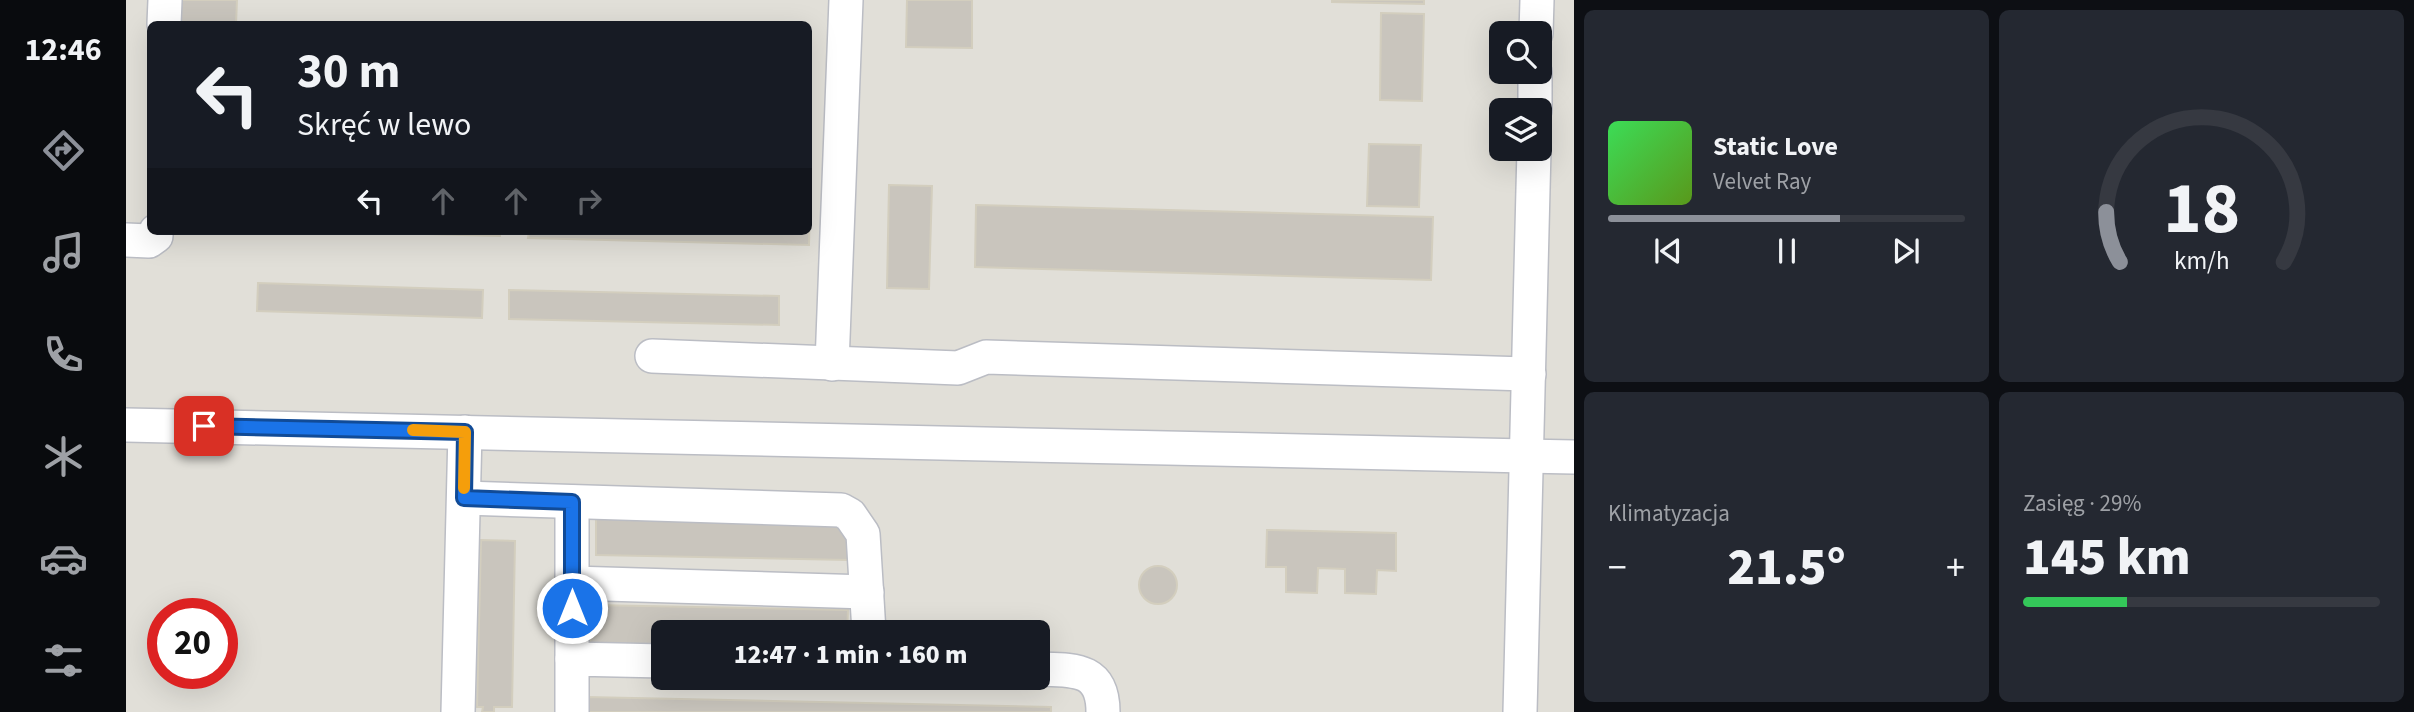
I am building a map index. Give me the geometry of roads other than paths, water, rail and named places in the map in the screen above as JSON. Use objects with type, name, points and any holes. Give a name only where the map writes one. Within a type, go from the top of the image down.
[{"type":"lane","points":[[164,21],[165,0]]},
{"type":"lane","points":[[832,364],[846,0]]},
{"type":"lane","points":[[1536,21],[1537,0]]},
{"type":"lane","points":[[1520,712],[1534,161]]},
{"type":"lane","points":[[126,240],[149,241],[156,235]]},
{"type":"lane","points":[[652,356],[958,368],[986,357],[1529,374]]},
{"type":"lane","points":[[126,425],[1574,457]]},
{"type":"lane","points":[[458,712],[465,432]]},
{"type":"lane","points":[[464,498],[841,510],[850,515],[863,534],[868,620]]},
{"type":"lane","points":[[572,502],[572,712]]},
{"type":"lane","points":[[572,583],[867,592]]},
{"type":"lane","points":[[572,659],[651,661]]},
{"type":"lane","points":[[1050,669],[1074,670],[1096,681],[1101,691],[1103,712]]}]
